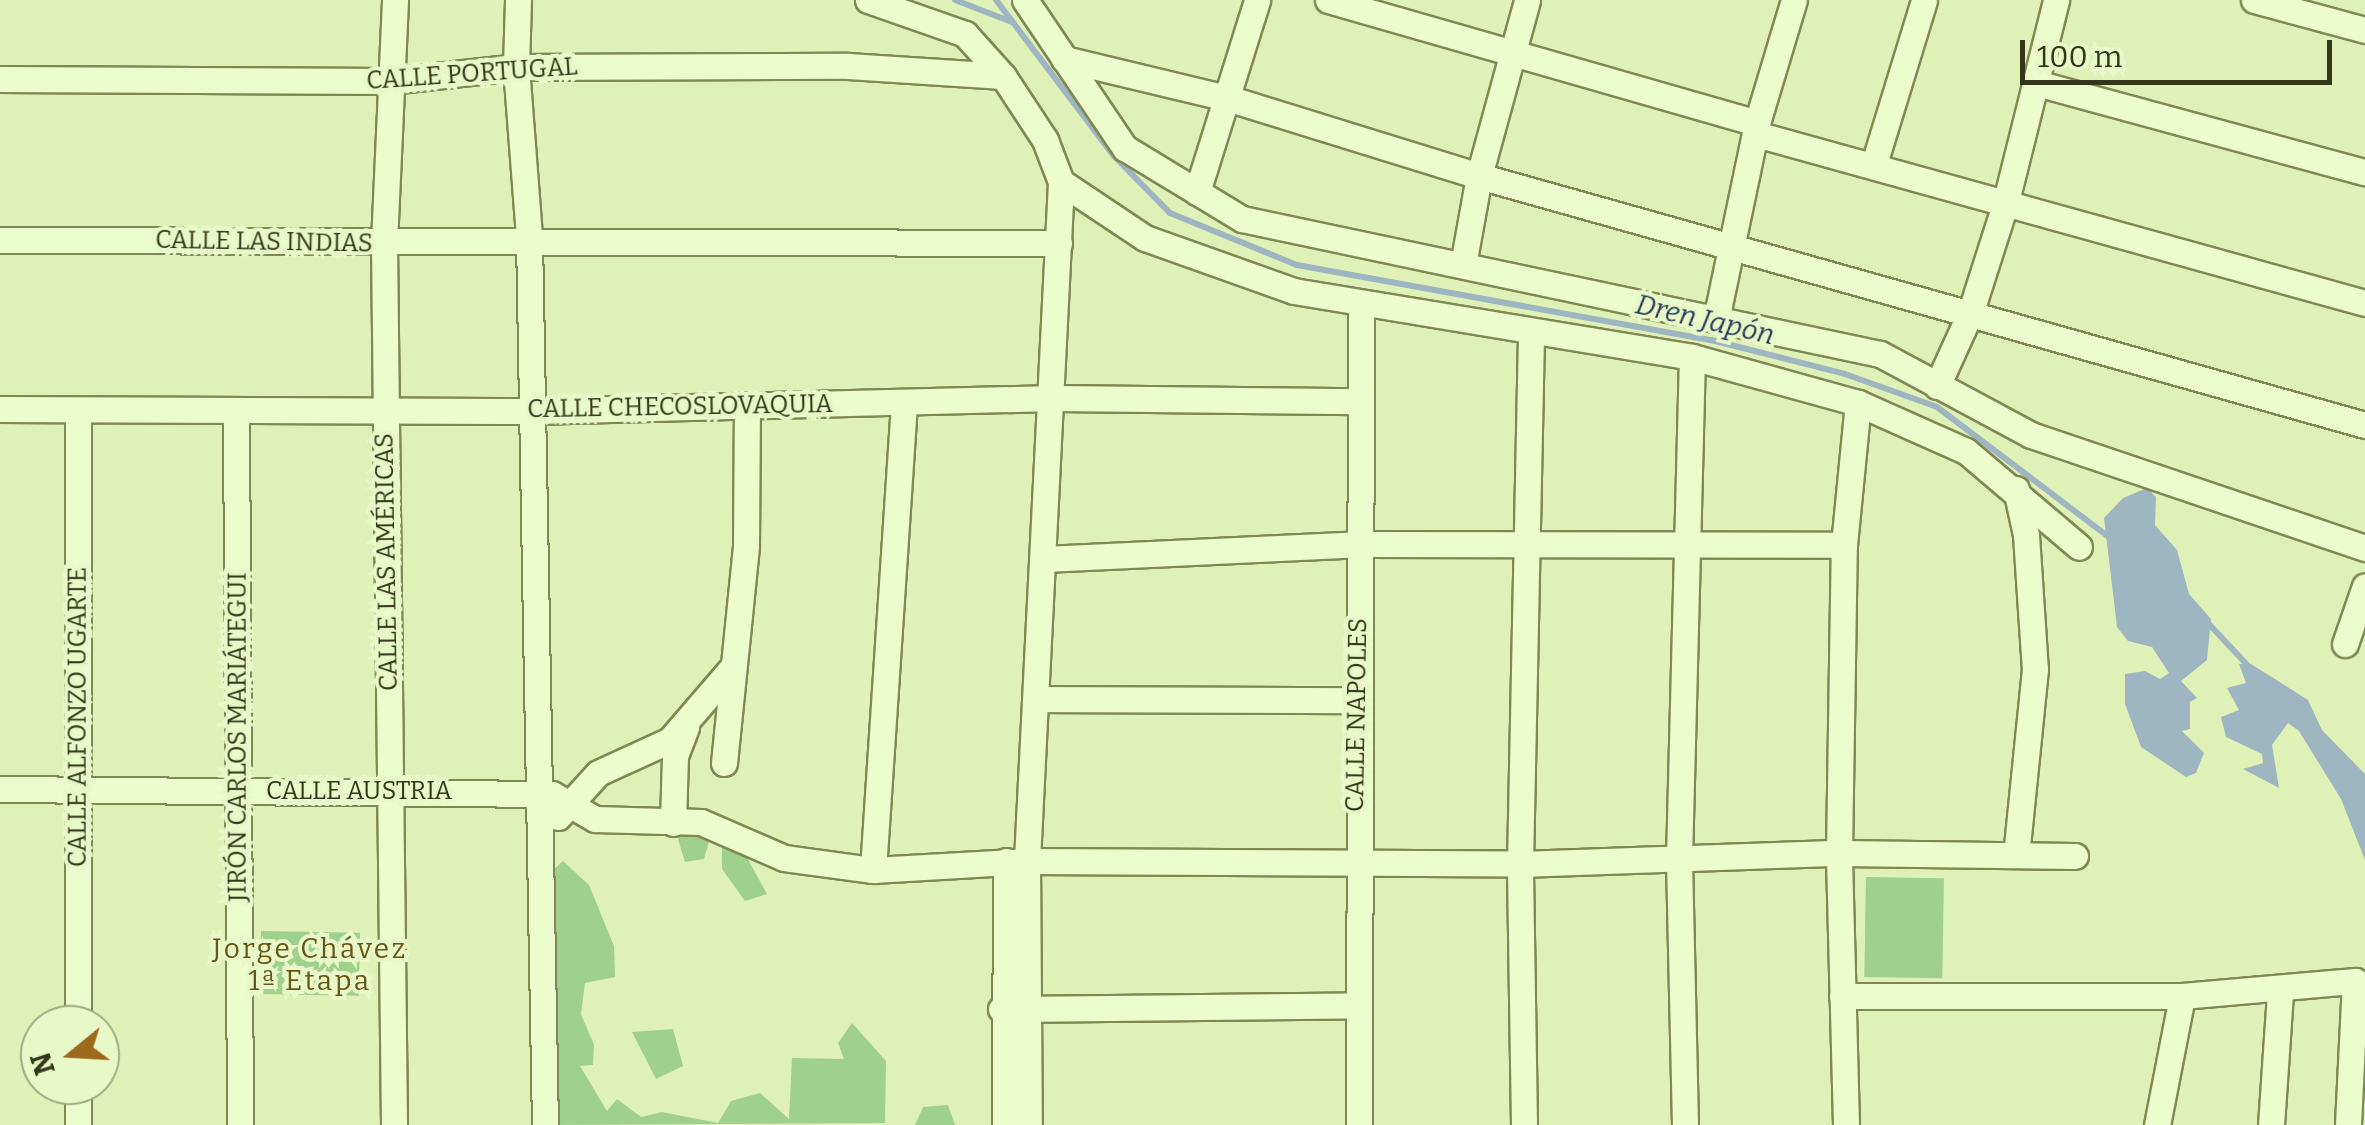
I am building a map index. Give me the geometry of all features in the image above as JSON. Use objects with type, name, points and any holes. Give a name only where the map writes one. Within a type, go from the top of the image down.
[{"type":"street","name":"CALLE LAS AMÉRICAS","points":[[394,0],[384,243],[394,1125]]},
{"type":"street","points":[[518,0],[516,67],[528,238],[545,1125]]},
{"type":"street","points":[[868,0],[965,34],[1003,76],[1044,140],[1061,182],[1054,398],[1037,699],[1017,861],[1014,1009],[1005,1125]]},
{"type":"street","points":[[1024,0],[1125,148],[1242,219],[1718,315],[1880,354],[2030,435],[2365,548]]},
{"type":"street","points":[[1197,192],[1257,0]]},
{"type":"street","points":[[1328,0],[1874,164],[2365,303]]},
{"type":"street","points":[[1463,265],[1479,176],[1516,57],[1527,0]]},
{"type":"street","points":[[1874,164],[1924,0]]},
{"type":"street","points":[[1937,386],[1971,311],[2006,201],[2040,84],[2056,0]]},
{"type":"street","points":[[2254,0],[2365,30]]},
{"type":"street","points":[[1718,315],[1788,1]]},
{"type":"street","points":[[1064,59],[1227,98],[1479,176],[1971,311],[2365,425]]},
{"type":"street","name":"CALLE PORTUGAL","points":[[0,79],[390,82],[516,67],[848,66],[1003,76]]},
{"type":"street","points":[[2040,84],[2365,172]]},
{"type":"street","points":[[1061,182],[1145,238],[1208,265],[1361,306],[1692,357],[1858,403],[1966,451],[2016,489],[2079,547]]},
{"type":"street","name":"CALLE LAS INDIAS","points":[[0,240],[1059,242]]},
{"type":"street","name":"CALLE NAPOLES","points":[[1359,1125],[1356,862],[1361,306]]},
{"type":"street","points":[[1524,1125],[1520,864],[1531,334]]},
{"type":"street","points":[[1685,1125],[1679,858],[1692,357]]},
{"type":"street","name":"CALLE CHECOSLOVAQUIA","points":[[0,409],[532,411],[1054,398],[1360,401]]},
{"type":"street","points":[[873,870],[904,402]]},
{"type":"street","points":[[1846,1125],[1839,853],[1844,545],[1858,403]]},
{"type":"street","points":[[724,762],[746,544],[746,406]]},
{"type":"street","name":"CALLE ALFONZO UGARTE","points":[[78,410],[78,1005]]},
{"type":"street","name":"JIRÓN CARLOS MARIÁTEGUI","points":[[236,410],[240,1125]]},
{"type":"street","points":[[2016,489],[2026,535],[2034,669],[2016,855]]},
{"type":"street","points":[[1044,558],[1359,544],[1844,545]]},
{"type":"street","points":[[2345,644],[2365,586]]},
{"type":"street","points":[[540,854],[566,803],[598,773],[670,740],[732,668]]},
{"type":"street","points":[[1037,699],[1357,700]]},
{"type":"street","points":[[673,823],[675,756],[688,723]]},
{"type":"street","name":"CALLE AUSTRIA","points":[[0,789],[539,793],[595,819],[729,829],[784,858],[873,870],[1017,861],[1520,864],[1839,853],[2075,856]]},
{"type":"street","points":[[1842,996],[2182,996],[2280,992],[2355,982],[2348,1125]]},
{"type":"street","points":[[2271,1125],[2280,992]]},
{"type":"street","points":[[2157,1125],[2182,996]]},
{"type":"street","points":[[1014,1009],[1357,1005]]},
{"type":"street","points":[[1014,1009],[1029,1125]]},
{"type":"green space","points":[[684,830],[711,835],[704,859],[685,862],[678,839]]},
{"type":"green space","points":[[722,843],[745,854],[767,894],[745,901],[722,869]]},
{"type":"green space","points":[[563,861],[589,885],[614,946],[615,977],[585,983],[581,1014],[594,1045],[593,1065],[580,1066],[607,1111],[617,1099],[641,1117],[662,1112],[718,1123],[731,1101],[760,1093],[789,1119],[792,1058],[844,1059],[838,1043],[852,1023],[886,1061],[885,1123],[545,1125],[547,876]]},
{"type":"green space","points":[[1866,877],[1944,878],[1942,978],[1864,977]]},
{"type":"green space","points":[[261,931],[360,933],[359,996],[260,994]]},
{"type":"green space","points":[[673,1029],[683,1066],[656,1079],[632,1032]]},
{"type":"green space","points":[[948,1105],[955,1125],[915,1125],[923,1107]]},
{"type":"water","points":[[2147,488],[2156,497],[2155,525],[2177,550],[2189,594],[2211,619],[2207,660],[2181,681],[2197,698],[2190,702],[2190,729],[2182,731],[2204,753],[2196,773],[2186,777],[2141,747],[2125,704],[2125,674],[2145,671],[2160,679],[2169,673],[2152,647],[2128,641],[2117,627],[2104,518],[2123,498]]},
{"type":"water","points":[[2239,664],[2251,664],[2308,700],[2322,730],[2365,774],[2365,860],[2341,799],[2299,731],[2288,723],[2272,745],[2279,788],[2243,769],[2263,763],[2262,754],[2226,737],[2221,717],[2239,710],[2227,688],[2246,683]]},
{"type":"waterway","points":[[955,0],[1012,22]]},
{"type":"waterway","name":"Dren Japón","points":[[996,0],[1114,156],[1170,213],[1297,265],[1711,340],[1845,374],[1937,407],[2113,540]]},
{"type":"waterway","name":"Dren Japón","points":[[2208,623],[2251,669]]},
{"type":"district","name":"Jorge Chávez 1ª Etapa","points":[[310,965]]}]
